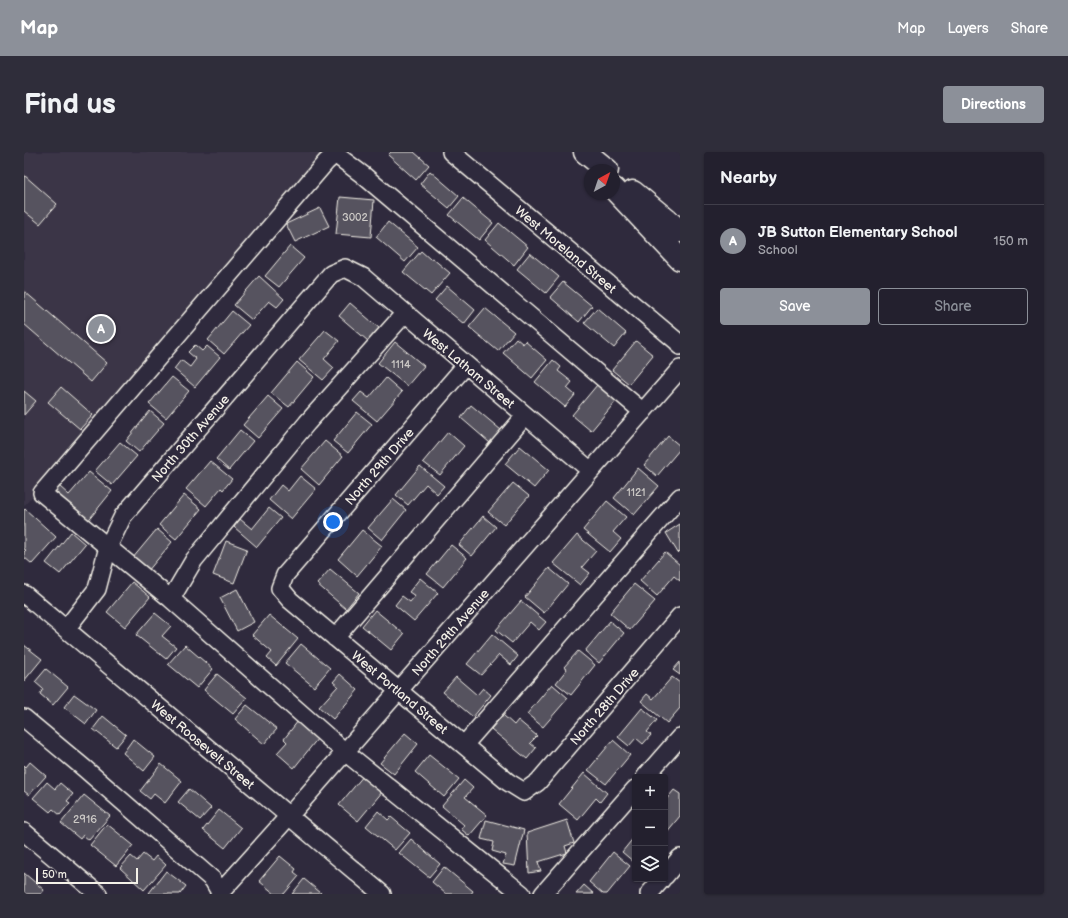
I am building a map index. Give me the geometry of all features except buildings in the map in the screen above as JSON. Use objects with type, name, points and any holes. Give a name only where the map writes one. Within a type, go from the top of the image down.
[{"type":"highway","points":[[579,152],[590,164]]},
{"type":"highway","points":[[585,152],[600,164]]},
{"type":"highway","points":[[620,181],[680,231]]},
{"type":"highway","points":[[620,195],[680,259]]},
{"type":"street","name":"West Moreland Street","points":[[451,152],[679,343],[680,346]]},
{"type":"street","points":[[522,894],[345,752],[171,599],[42,493],[326,162],[335,154],[363,175],[643,412]]},
{"type":"street","name":"West Latham Street","points":[[345,268],[363,277],[591,471]]},
{"type":"street","name":"North 30th Avenue","points":[[66,629],[97,589],[108,547],[122,516],[331,274],[345,268]]},
{"type":"street","points":[[171,599],[194,560],[307,424],[404,313]]},
{"type":"street","name":"North 29th Drive","points":[[280,588],[285,575],[466,365]]},
{"type":"street","name":"North 29th Avenue","points":[[220,893],[680,369]]},
{"type":"street","points":[[335,638],[525,416]]},
{"type":"street","points":[[464,745],[680,497]]},
{"type":"street","name":"West Portland Street","points":[[280,588],[290,600],[335,638],[508,782],[524,792]]},
{"type":"street","name":"West Roosevelt Street","points":[[24,594],[382,894]]},
{"type":"street","name":"North 28th Drive","points":[[524,792],[538,782],[680,616]]},
{"type":"street","points":[[24,718],[213,880],[220,893]]},
{"type":"street","points":[[648,774],[680,737]]},
{"type":"street","points":[[543,894],[632,792]]},
{"type":"street","points":[[24,832],[98,894]]},
{"type":"street","points":[[668,872],[680,858]]},
{"type":"street","points":[[649,894],[659,882]]},
{"type":"shaded area","points":[[24,152],[334,152],[24,506]]},
{"type":"place","name":"JB Sutton Elementary School","points":[[101,329]]}]
